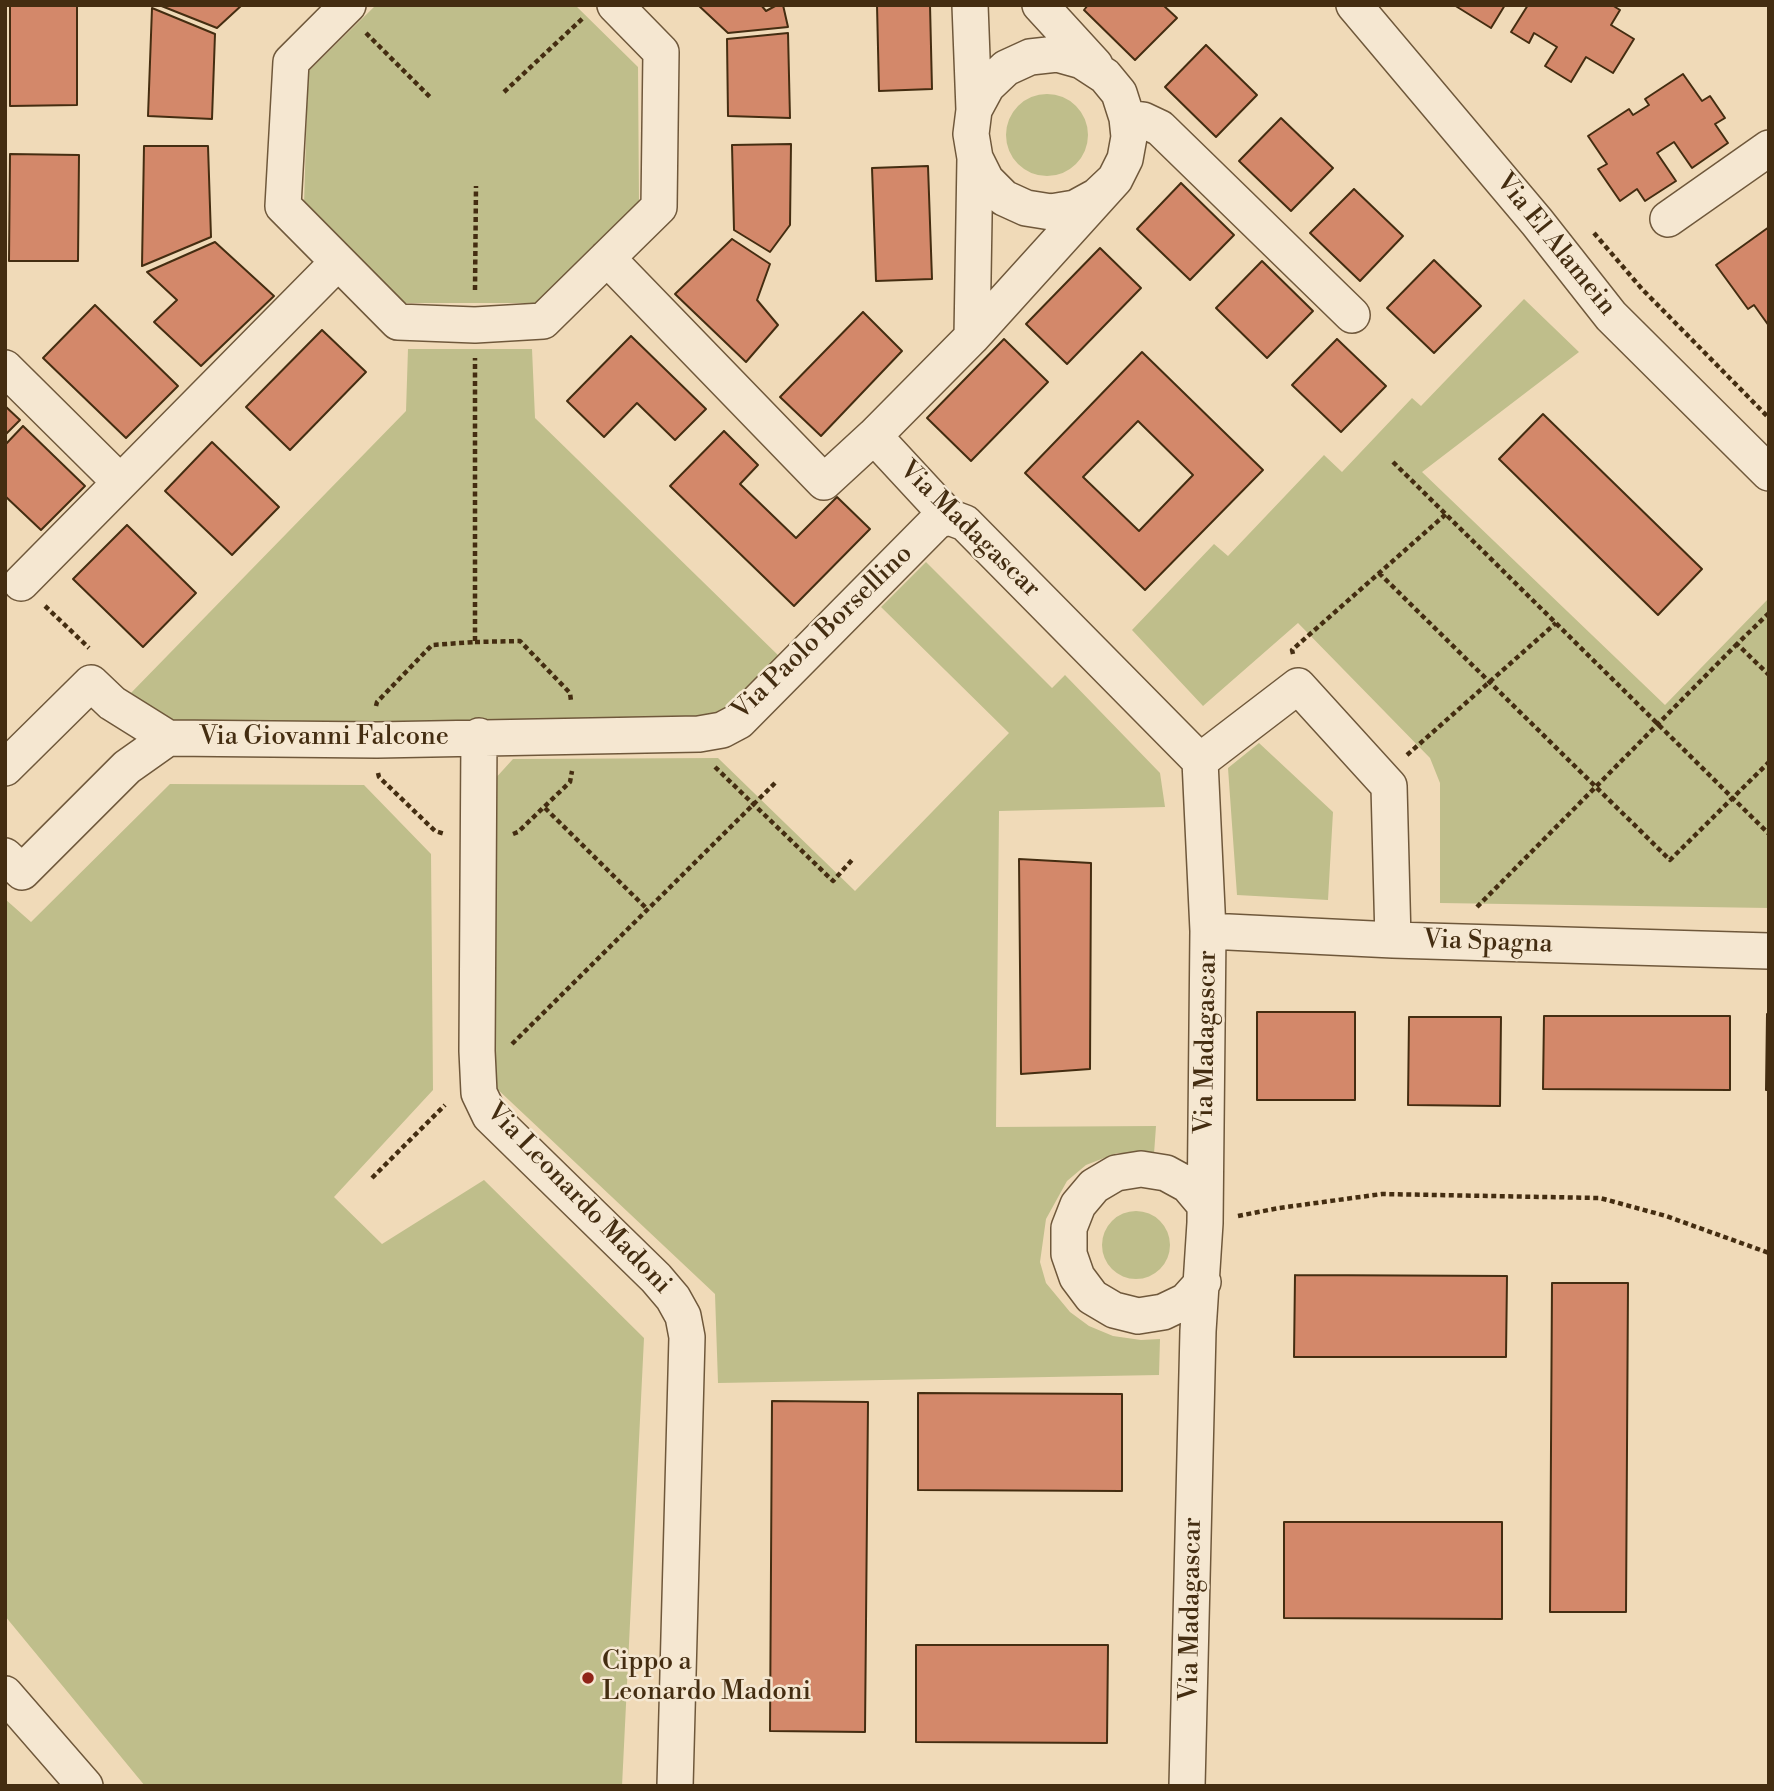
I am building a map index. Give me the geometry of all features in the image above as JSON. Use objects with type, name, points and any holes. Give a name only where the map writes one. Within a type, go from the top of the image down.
[{"type":"street","points":[[970,5],[974,110],[971,134],[975,158],[972,337]]},
{"type":"street","points":[[607,258],[824,482],[874,436],[972,337],[1115,179],[1125,159],[1129,137],[1128,118],[1119,93],[1040,5]]},
{"type":"street","name":"Via El Alamein","points":[[1354,5],[1537,222],[1611,316],[1769,473]]},
{"type":"street","points":[[344,7],[291,62],[283,206],[398,322],[475,325],[543,321],[659,207],[661,52],[601,10]]},
{"type":"street","points":[[974,110],[987,86],[1006,68],[1030,57],[1057,54],[1083,61],[1105,76]]},
{"type":"street","points":[[1128,118],[1143,120],[1160,128],[1352,315]]},
{"type":"street","points":[[1668,219],[1769,148]]},
{"type":"street","points":[[975,158],[986,180],[1004,198],[1026,208],[1051,212],[1075,208],[1097,196],[1115,179]]},
{"type":"street","points":[[21,583],[338,262]]},
{"type":"street","points":[[5,368],[120,481]]},
{"type":"street","name":"Via Madagascar","points":[[874,436],[950,517],[965,523],[1200,761],[1208,931],[1205,1214],[1198,1331],[1187,1786]]},
{"type":"street","name":"Via Paolo Borsellino","points":[[479,736],[699,734],[722,730],[739,721],[937,521],[950,517]]},
{"type":"street","name":"Via Giovanni Falcone","points":[[5,768],[91,683],[111,703],[168,738],[376,740],[479,736]]},
{"type":"street","points":[[1200,761],[1298,686],[1389,786],[1393,940]]},
{"type":"street","name":"Via Leonardo Madoni","points":[[479,736],[479,1093],[490,1116],[673,1298],[683,1316],[687,1336],[675,1786]]},
{"type":"street","name":"Via Giovanni Falcone","points":[[5,856],[22,872],[127,767],[168,738]]},
{"type":"street","name":"Via Spagna","points":[[1208,931],[1393,940],[1769,951]]},
{"type":"street","points":[[1203,1282],[1186,1301],[1163,1312],[1138,1315],[1114,1310],[1092,1297],[1077,1277],[1069,1254],[1069,1228],[1078,1205],[1094,1186],[1116,1173],[1141,1169],[1166,1173],[1188,1185],[1205,1214]]},
{"type":"street","points":[[5,1694],[85,1786]]},
{"type":"path","points":[[344,7],[432,99]]},
{"type":"path","points":[[504,92],[601,10]]},
{"type":"path","points":[[475,642],[476,186]]},
{"type":"path","points":[[1590,228],[1642,289],[1769,418]]},
{"type":"path","points":[[1393,462],[1769,834]]},
{"type":"path","points":[[1298,686],[1293,650],[1446,514]]},
{"type":"path","points":[[1379,573],[1670,860],[1769,762]]},
{"type":"path","points":[[21,583],[97,655]]},
{"type":"path","points":[[1473,911],[1769,613]]},
{"type":"path","points":[[1381,777],[1556,623]]},
{"type":"path","points":[[376,710],[377,702],[432,645],[475,642],[520,641],[570,693],[571,704]]},
{"type":"path","points":[[1737,644],[1769,676]]},
{"type":"path","points":[[510,834],[519,832],[570,782],[573,762]]},
{"type":"path","points":[[712,765],[833,881],[852,860]]},
{"type":"path","points":[[378,769],[379,777],[435,831],[447,834]]},
{"type":"path","points":[[504,1052],[775,783]]},
{"type":"path","points":[[545,808],[647,909]]},
{"type":"path","points":[[372,1178],[452,1097]]},
{"type":"path","points":[[1205,1214],[1279,1208],[1382,1194],[1600,1198],[1666,1216],[1769,1253]]},
{"type":"shaded area","points":[[376,5],[575,5],[638,67],[639,202],[542,303],[403,303],[304,204],[308,72]]},
{"type":"shaded area","points":[[1039,94],[1055,94],[1070,101],[1081,112],[1088,127],[1085,151],[1076,164],[1055,176],[1039,176],[1024,169],[1013,158],[1006,143],[1006,127],[1013,112],[1024,101]]},
{"type":"shaded area","points":[[1524,299],[1579,352],[1422,472],[1665,705],[1769,598],[1769,908],[1440,903],[1440,783],[1430,758],[1298,623],[1203,706],[1132,630],[1214,544],[1228,556],[1324,455],[1342,472],[1412,398],[1421,406]]},
{"type":"shaded area","points":[[408,349],[532,349],[535,418],[782,659],[719,722],[160,727],[128,696],[406,411]]},
{"type":"shaded area","points":[[926,562],[1052,688],[1065,675],[1160,773],[1165,807],[999,811],[996,1127],[1156,1126],[1154,1154],[1117,1153],[1086,1165],[1067,1181],[1046,1219],[1040,1262],[1046,1283],[1070,1312],[1089,1326],[1113,1336],[1141,1340],[1160,1339],[1159,1375],[718,1383],[715,1294],[493,1085],[493,781],[513,759],[718,758],[855,891],[1009,733],[881,607]]},
{"type":"shaded area","points":[[1259,743],[1333,812],[1328,900],[1237,895],[1228,768]]},
{"type":"shaded area","points":[[170,784],[364,785],[431,854],[433,1090],[334,1197],[382,1244],[484,1180],[644,1338],[622,1786],[145,1786],[5,1616],[5,899],[31,922]]},
{"type":"shaded area","points":[[1136,1211],[1149,1214],[1160,1221],[1167,1232],[1170,1245],[1167,1258],[1160,1269],[1149,1276],[1136,1279],[1123,1276],[1112,1269],[1105,1258],[1102,1245],[1105,1232],[1112,1221],[1123,1214]]},
{"type":"building","points":[[10,5],[77,5],[77,105],[10,106]]},
{"type":"building","points":[[159,5],[242,5],[217,28]]},
{"type":"building","points":[[698,5],[761,5],[766,11],[783,5],[788,27],[728,33]]},
{"type":"building","points":[[877,5],[930,5],[932,89],[879,91]]},
{"type":"building","points":[[1088,5],[1163,5],[1177,18],[1135,60],[1084,10]]},
{"type":"building","points":[[1454,5],[1505,5],[1491,28]]},
{"type":"building","points":[[1528,5],[1612,5],[1620,10],[1611,25],[1634,39],[1613,73],[1586,57],[1571,82],[1545,66],[1557,47],[1534,33],[1529,43],[1511,32]]},
{"type":"building","points":[[152,8],[215,34],[212,119],[148,116]]},
{"type":"building","points":[[788,33],[790,118],[728,116],[727,39]]},
{"type":"building","points":[[1206,45],[1257,95],[1216,137],[1165,87]]},
{"type":"building","points":[[1683,74],[1702,101],[1710,96],[1725,118],[1715,124],[1728,143],[1692,168],[1674,142],[1657,153],[1676,181],[1645,201],[1637,189],[1620,201],[1598,169],[1607,164],[1588,136],[1629,109],[1633,115],[1649,105],[1645,99]]},
{"type":"building","points":[[1281,118],[1333,168],[1291,211],[1239,161]]},
{"type":"building","points":[[791,144],[790,225],[770,252],[734,230],[732,145]]},
{"type":"building","points":[[144,146],[208,146],[211,237],[142,266]]},
{"type":"building","points":[[10,154],[79,155],[78,261],[9,261]]},
{"type":"building","points":[[928,166],[932,279],[876,281],[872,168]]},
{"type":"building","points":[[1181,183],[1234,235],[1190,280],[1137,229]]},
{"type":"building","points":[[1354,189],[1403,236],[1360,281],[1310,233]]},
{"type":"building","points":[[1769,227],[1769,326],[1754,305],[1748,309],[1716,265]]},
{"type":"building","points":[[732,239],[770,264],[757,300],[778,325],[746,362],[675,294]]},
{"type":"building","points":[[215,242],[274,296],[201,366],[154,322],[177,300],[147,272]]},
{"type":"building","points":[[1100,248],[1141,288],[1067,364],[1026,324]]},
{"type":"building","points":[[1434,260],[1481,306],[1434,353],[1387,308]]},
{"type":"building","points":[[1262,261],[1313,311],[1267,358],[1216,308]]},
{"type":"building","points":[[95,305],[178,386],[126,438],[43,358]]},
{"type":"building","points":[[863,312],[902,351],[821,436],[780,397]]},
{"type":"building","points":[[322,330],[366,372],[290,450],[246,407]]},
{"type":"building","points":[[631,336],[706,409],[675,440],[637,403],[604,437],[567,401]]},
{"type":"building","points":[[1004,339],[1048,382],[971,461],[927,418]]},
{"type":"building","points":[[1337,339],[1386,386],[1341,432],[1292,385]]},
{"type":"building","points":[[1142,352],[1263,470],[1145,590],[1025,473]],"holes":[[[1138,421],[1193,475],[1139,531],[1083,477]]]},
{"type":"building","points":[[5,406],[20,420],[5,435]]},
{"type":"building","points":[[1543,414],[1702,569],[1658,615],[1499,459]]},
{"type":"building","points":[[23,426],[85,486],[41,530],[5,496],[5,445]]},
{"type":"building","points":[[724,431],[758,465],[740,484],[796,538],[837,497],[870,529],[794,606],[670,486]]},
{"type":"building","points":[[212,442],[279,507],[232,555],[165,491]]},
{"type":"building","points":[[127,525],[196,593],[143,647],[73,579]]},
{"type":"building","points":[[1019,859],[1091,863],[1090,1069],[1021,1074]]},
{"type":"building","points":[[1257,1012],[1355,1012],[1355,1100],[1257,1100]]},
{"type":"building","points":[[1769,1014],[1769,1090],[1766,1090]]},
{"type":"building","points":[[1544,1016],[1730,1016],[1730,1090],[1543,1089]]},
{"type":"building","points":[[1409,1017],[1501,1017],[1500,1106],[1408,1105]]},
{"type":"building","points":[[1295,1275],[1507,1276],[1506,1357],[1294,1357]]},
{"type":"building","points":[[1552,1283],[1628,1283],[1626,1612],[1550,1612]]},
{"type":"building","points":[[918,1393],[1122,1394],[1122,1491],[918,1490]]},
{"type":"building","points":[[772,1401],[868,1402],[865,1732],[770,1731]]},
{"type":"building","points":[[1284,1522],[1502,1522],[1502,1619],[1284,1618]]},
{"type":"building","points":[[916,1645],[1108,1645],[1107,1743],[916,1742]]},
{"type":"place","name":"Cippo a Leonardo Madoni","points":[[588,1678]]}]
